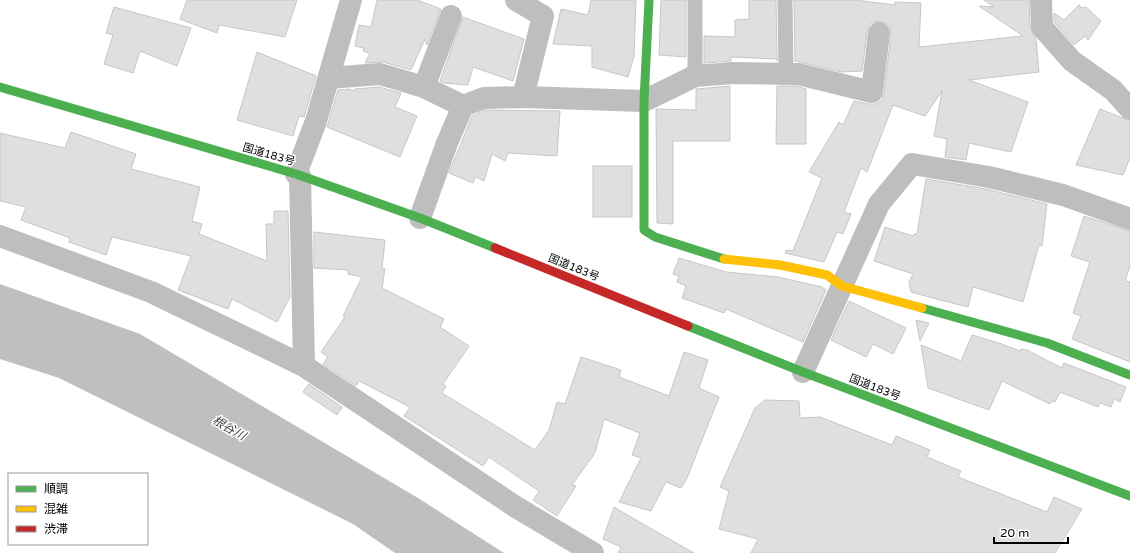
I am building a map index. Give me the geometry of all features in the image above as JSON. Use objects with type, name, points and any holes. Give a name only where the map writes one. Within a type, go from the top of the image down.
[{"type":"main road","points":[[649,0],[644,101],[644,230],[655,237],[729,260],[780,265],[827,275],[842,286],[1047,343],[1130,375]]},
{"type":"main road","name":"国道183号","points":[[0,87],[298,175],[420,218],[803,372],[1130,496]]},
{"type":"street","points":[[304,366],[298,175],[316,121],[351,0]]},
{"type":"street","points":[[516,0],[543,16],[523,97]]},
{"type":"street","points":[[1041,0],[1042,27],[1072,61],[1113,90],[1130,109]]},
{"type":"street","points":[[424,87],[451,16]]},
{"type":"street","points":[[420,218],[447,143],[463,106],[484,98],[523,97],[644,101],[694,76],[733,73],[798,74],[872,92],[879,34]]},
{"type":"street","points":[[329,78],[380,74],[424,87],[463,106]]},
{"type":"street","points":[[803,372],[879,204],[912,164],[989,177],[1063,195],[1130,219]]},
{"type":"street","points":[[0,236],[151,292],[304,366],[516,507],[593,553]]},
{"type":"lane","points":[[694,76],[695,0]]},
{"type":"lane","points":[[785,0],[786,73]]},
{"type":"water","name":"根谷川","points":[[0,284],[140,334],[418,498],[504,553],[395,553],[353,524],[59,378],[0,359]]},
{"type":"building","points":[[187,0],[297,0],[285,37],[219,25],[217,33],[180,19]]},
{"type":"building","points":[[377,0],[417,0],[441,9],[427,45],[425,39],[411,70],[383,62],[365,63],[370,53],[363,51],[364,48],[355,46],[359,25],[371,27]]},
{"type":"building","points":[[591,0],[636,0],[634,56],[628,77],[592,67],[592,46],[553,44],[561,9],[588,15]]},
{"type":"building","points":[[661,0],[686,0],[686,57],[659,55]]},
{"type":"building","points":[[749,0],[776,0],[777,59],[731,57],[731,61],[704,63],[704,36],[735,37],[735,20],[749,19]]},
{"type":"building","points":[[794,0],[855,0],[895,5],[895,2],[921,3],[919,47],[1023,36],[979,6],[994,7],[984,0],[1029,0],[1030,27],[1036,39],[1039,72],[969,80],[1028,102],[1011,152],[969,143],[966,160],[945,157],[947,139],[934,136],[942,91],[925,116],[893,105],[867,172],[861,168],[844,212],[851,214],[843,234],[837,232],[824,262],[785,253],[786,250],[793,251],[822,178],[809,172],[839,122],[843,125],[854,101],[876,104],[882,100],[891,34],[890,28],[886,23],[880,21],[869,25],[862,71],[841,72],[795,61]]},
{"type":"building","points":[[1079,5],[1082,8],[1086,7],[1101,21],[1088,40],[1085,36],[1074,45],[1054,22],[1054,13],[1064,20]]},
{"type":"building","points":[[114,7],[191,28],[177,66],[140,51],[133,73],[104,64],[113,35],[106,33]]},
{"type":"building","points":[[463,17],[524,39],[513,81],[473,67],[468,85],[444,83],[440,81]]},
{"type":"building","points":[[257,52],[316,76],[304,117],[299,116],[293,136],[237,120]]},
{"type":"building","points":[[730,86],[730,141],[673,141],[673,224],[657,223],[656,109],[696,110],[696,89]]},
{"type":"building","points":[[777,86],[796,86],[806,89],[806,144],[776,144]]},
{"type":"building","points":[[379,87],[401,93],[395,107],[417,116],[400,157],[327,127],[338,90],[349,89],[354,91],[355,89]]},
{"type":"building","points":[[1100,109],[1130,121],[1130,158],[1123,175],[1076,165]]},
{"type":"building","points":[[486,110],[560,111],[557,156],[508,153],[505,161],[492,154],[484,181],[475,177],[473,183],[449,173],[472,116]]},
{"type":"building","points":[[71,132],[136,154],[131,169],[200,187],[192,221],[202,224],[199,234],[267,261],[266,224],[274,224],[274,211],[288,211],[290,297],[277,322],[232,299],[228,309],[178,290],[191,256],[112,237],[106,255],[69,242],[70,238],[21,220],[26,207],[0,201],[0,133],[65,148]]},
{"type":"building","points":[[593,166],[632,166],[632,217],[593,217]]},
{"type":"building","points":[[926,179],[986,189],[1047,204],[1042,246],[1039,245],[1023,302],[973,287],[968,307],[940,300],[911,292],[909,282],[913,274],[874,261],[885,227],[913,236],[914,234],[917,234]]},
{"type":"building","points":[[1084,216],[1130,231],[1130,266],[1125,281],[1130,282],[1130,362],[1072,339],[1081,316],[1073,313],[1090,262],[1071,256]]},
{"type":"building","points":[[314,232],[385,240],[382,269],[385,269],[382,288],[444,319],[440,327],[469,346],[443,384],[446,386],[442,393],[535,450],[549,430],[557,402],[565,404],[581,357],[621,370],[619,377],[669,396],[684,352],[708,360],[699,388],[719,397],[687,478],[681,488],[666,482],[651,511],[619,502],[641,458],[632,455],[640,433],[604,419],[595,453],[572,485],[576,486],[557,516],[533,500],[539,491],[489,457],[483,466],[404,416],[410,407],[359,381],[356,386],[323,364],[328,357],[321,352],[345,317],[343,316],[362,277],[348,274],[348,270],[314,268]]},
{"type":"building","points":[[679,258],[726,272],[778,277],[822,287],[826,290],[803,342],[726,309],[724,313],[682,298],[686,286],[677,282],[679,276],[673,274]]},
{"type":"building","points":[[849,301],[906,328],[893,354],[873,344],[866,357],[831,340]]},
{"type":"building","points":[[916,320],[929,323],[920,341]]},
{"type":"building","points":[[972,335],[1020,351],[1021,349],[1027,350],[1062,368],[1064,363],[1126,387],[1120,402],[1114,399],[1111,407],[1100,403],[1098,407],[1060,392],[1055,402],[1052,401],[1050,404],[1002,381],[989,410],[928,388],[921,345],[961,361]]},
{"type":"building","points":[[309,384],[342,407],[337,415],[303,392]]},
{"type":"building","points":[[765,400],[799,401],[800,418],[820,417],[892,445],[896,436],[930,450],[927,457],[961,471],[958,477],[1047,512],[1054,497],[1082,509],[1055,553],[751,553],[758,539],[719,529],[729,491],[720,487],[755,408]]},
{"type":"building","points":[[614,507],[694,553],[618,553],[621,547],[603,539]]},
{"type":"traffic: fast","points":[[649,0],[644,101],[644,230],[655,237],[724,259]]},
{"type":"traffic: fast","points":[[0,87],[296,174],[420,218],[495,248]]},
{"type":"traffic: fast","points":[[922,308],[1047,343],[1130,375]]},
{"type":"traffic: fast","points":[[688,326],[803,372],[1130,496]]},
{"type":"traffic: slow","points":[[724,259],[780,265],[827,275],[842,286],[922,308]]},
{"type":"traffic: jam","points":[[495,248],[688,326]]}]
